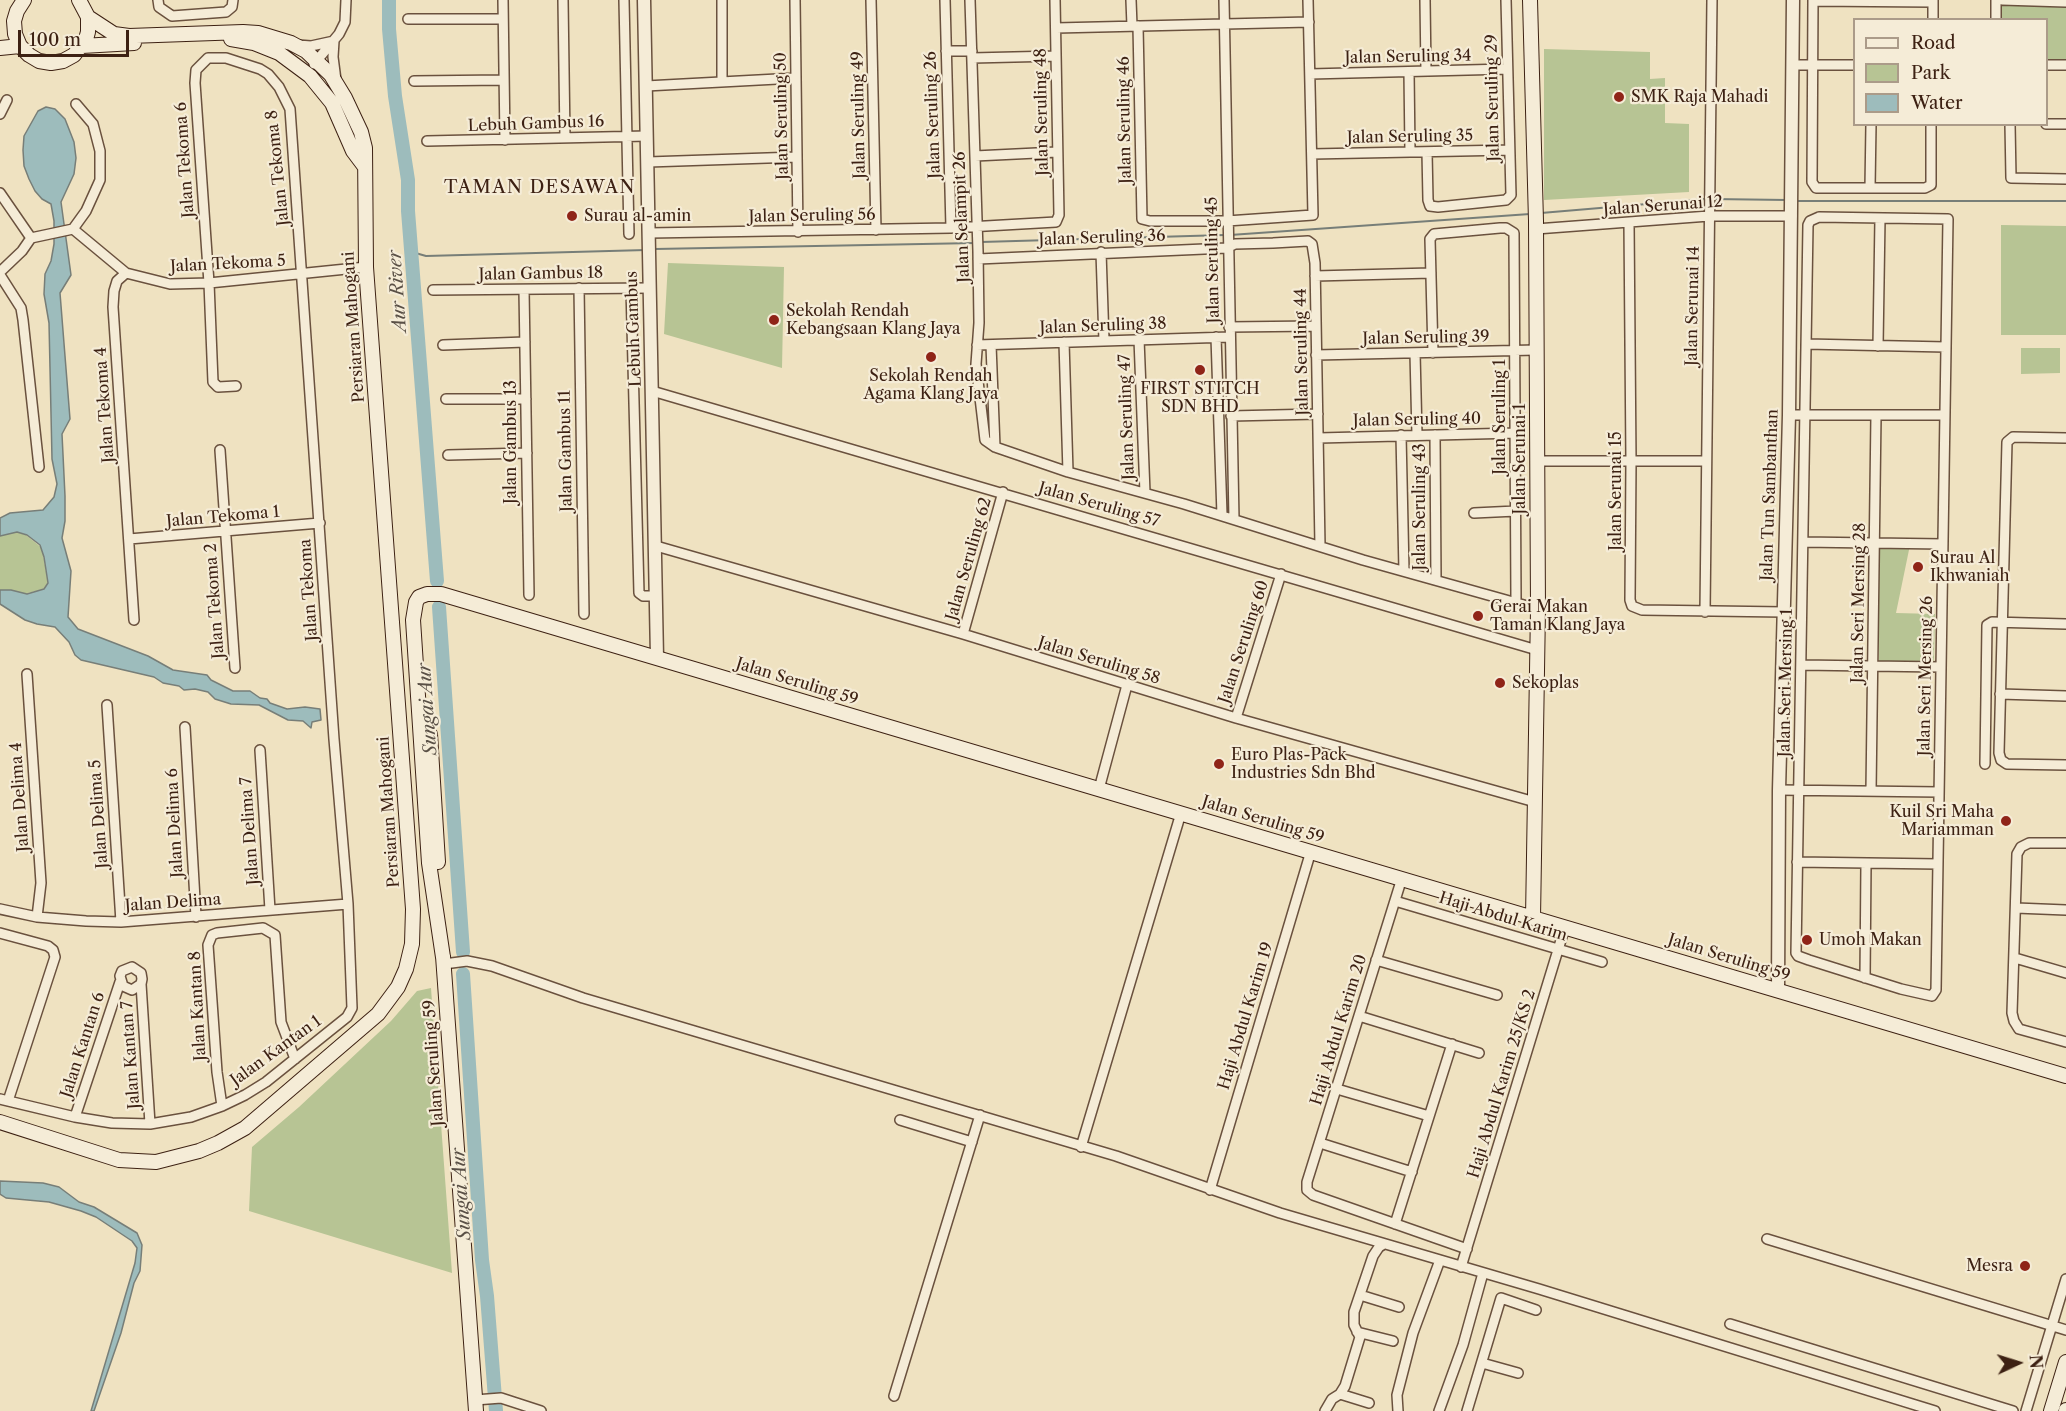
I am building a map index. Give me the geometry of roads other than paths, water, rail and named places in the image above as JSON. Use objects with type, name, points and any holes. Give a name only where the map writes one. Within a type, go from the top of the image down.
[{"type":"main road","points":[[24,0],[14,21],[15,34],[20,46],[39,61],[51,63],[63,61],[74,55],[82,46],[88,32],[88,17],[79,0]]},
{"type":"main road","name":"Jalan Serunai 1","points":[[1530,0],[1536,225],[1538,609],[1533,918]]},
{"type":"main road","name":"Persiaran Mahogani","points":[[0,1122],[119,1160],[156,1162],[199,1151],[218,1143],[245,1128],[378,1014],[398,987],[406,969],[412,944],[413,909],[366,267],[365,148],[361,132],[331,75],[306,51],[293,44],[267,35],[243,32],[129,36],[114,34],[88,17]]},
{"type":"main road","points":[[0,30],[14,21]]},
{"type":"main road","points":[[82,46],[229,39],[254,43],[279,53],[307,73],[332,103],[353,151],[365,167]]},
{"type":"main road","points":[[0,48],[20,46]]},
{"type":"main road","name":"Jalan Seruling 59","points":[[479,1403],[444,964],[429,862],[413,620],[416,602],[419,597],[427,594],[450,596],[2066,1076]]},
{"type":"main road","points":[[2051,1411],[2066,1362]]},
{"type":"street","points":[[158,0],[159,7],[172,16],[226,12],[233,3]]},
{"type":"street","points":[[307,73],[334,41],[345,22],[346,0]]},
{"type":"street","points":[[503,0],[505,140]]},
{"type":"street","points":[[563,0],[565,138]]},
{"type":"street","points":[[624,0],[629,234]]},
{"type":"street","name":"Lebuh Gambus","points":[[644,0],[657,657]]},
{"type":"street","points":[[722,0],[722,81]]},
{"type":"street","name":"Jalan Seruling 50","points":[[795,0],[798,232]]},
{"type":"street","name":"Jalan Seruling 49","points":[[872,0],[876,230]]},
{"type":"street","name":"Jalan Seruling 26","points":[[945,0],[951,228]]},
{"type":"street","name":"Jalan Selampit 26","points":[[970,0],[978,255],[976,364],[985,440],[995,447]]},
{"type":"street","name":"Jalan Seruling 48","points":[[1055,0],[1059,215],[1056,222]]},
{"type":"street","name":"Jalan Seruling 46","points":[[1131,0],[1135,26],[1142,219],[1227,225]]},
{"type":"street","name":"Jalan Seruling 45","points":[[1224,0],[1234,519]]},
{"type":"street","points":[[1227,225],[1313,215],[1308,0]]},
{"type":"street","points":[[1425,0],[1426,71]]},
{"type":"street","name":"Jalan Seruling 29","points":[[1427,152],[1430,206],[1506,200],[1511,195],[1506,0]]},
{"type":"street","name":"Jalan Serunai 14","points":[[1705,612],[1712,0]]},
{"type":"street","name":"Jalan Tun Sambanthan","points":[[1778,990],[1790,790],[1784,612],[1797,415],[1792,212],[1793,0]]},
{"type":"street","points":[[1996,0],[1996,18]]},
{"type":"street","points":[[2002,0],[2066,2]]},
{"type":"street","points":[[1931,126],[1931,185],[1925,188],[1816,188],[1812,182],[1813,1],[1933,1],[1932,18]]},
{"type":"street","points":[[408,19],[503,19]]},
{"type":"street","points":[[1056,28],[1309,22]]},
{"type":"street","points":[[293,44],[311,46],[334,41]]},
{"type":"street","points":[[334,41],[333,57],[337,86]]},
{"type":"street","points":[[946,51],[972,54],[1056,56]]},
{"type":"street","name":"Jalan Tekoma 6","points":[[226,58],[208,58],[196,70],[213,382],[218,387],[236,386]]},
{"type":"street","name":"Jalan Tekoma 8","points":[[226,58],[260,69],[268,74],[279,87],[290,109],[302,274]]},
{"type":"street","points":[[1793,65],[1853,65]]},
{"type":"street","points":[[2048,65],[2066,65]]},
{"type":"street","name":"Jalan Seruling 34","points":[[1310,74],[1507,69]]},
{"type":"street","points":[[1408,72],[1410,152]]},
{"type":"street","points":[[646,86],[796,78]]},
{"type":"street","points":[[414,81],[504,80]]},
{"type":"street","points":[[0,114],[8,100]]},
{"type":"street","points":[[39,467],[21,308],[0,274],[36,236],[70,229],[86,211],[100,180],[100,151],[93,124],[76,104]]},
{"type":"street","points":[[2048,124],[2066,124]]},
{"type":"street","points":[[1870,126],[1870,188]]},
{"type":"street","points":[[2010,126],[2011,178],[2066,179]]},
{"type":"street","name":"Lebuh Gambus 16","points":[[427,141],[647,136]]},
{"type":"street","name":"Jalan Seruling 35","points":[[1312,154],[1509,150]]},
{"type":"street","points":[[975,156],[1057,152]]},
{"type":"street","points":[[648,162],[797,157]]},
{"type":"street","points":[[0,193],[36,236]]},
{"type":"street","name":"Jalan Serunai 12","points":[[1536,225],[1629,223],[1710,212],[1792,212]]},
{"type":"street","name":"Jalan Seri Mersing 1","points":[[1880,218],[1819,217],[1810,221],[1808,225],[1806,344],[1797,415],[1803,542],[1801,665],[1790,790],[1797,862],[1796,953],[1809,960],[1928,996],[1932,996],[1936,990]]},
{"type":"street","points":[[1878,346],[1880,218]]},
{"type":"street","name":"Jalan Seri Mersing 26","points":[[1880,218],[1948,219],[1936,990]]},
{"type":"street","name":"Jalan Seruling 56","points":[[649,238],[951,228],[977,232],[1056,222]]},
{"type":"street","name":"Jalan Serunai 15","points":[[1629,223],[1630,600],[1632,606],[1642,610],[1784,612]]},
{"type":"street","name":"Jalan Seruling 1","points":[[1431,273],[1430,239],[1434,234],[1500,228],[1506,228],[1514,233],[1516,601]]},
{"type":"street","name":"Jalan Tekoma 5","points":[[70,229],[126,273],[170,284],[209,284],[366,267]]},
{"type":"street","name":"Jalan Seruling 44","points":[[1227,245],[1308,241],[1312,243],[1315,276],[1320,546]]},
{"type":"street","name":"Jalan Seruling 36","points":[[978,255],[1101,252],[1227,245]]},
{"type":"street","points":[[1101,252],[1104,340]]},
{"type":"street","name":"Jalan Tekoma 4","points":[[126,273],[117,281],[113,307],[134,620]]},
{"type":"street","points":[[1315,276],[1431,273],[1433,352]]},
{"type":"street","name":"Jalan Tekoma","points":[[302,274],[334,740],[348,904],[352,1008]]},
{"type":"street","name":"Jalan Gambus 11","points":[[579,288],[584,614]]},
{"type":"street","points":[[631,288],[639,593],[643,596],[656,596]]},
{"type":"street","name":"Jalan Gambus 18","points":[[433,290],[650,288]]},
{"type":"street","name":"Jalan Gambus 13","points":[[524,290],[529,595]]},
{"type":"street","name":"Jalan Seruling 38","points":[[977,345],[1216,337],[1229,332],[1316,326]]},
{"type":"street","name":"Jalan Seruling 45","points":[[1216,337],[1222,515]]},
{"type":"street","name":"Jalan Seruling 47","points":[[1139,339],[1145,493]]},
{"type":"street","points":[[443,345],[525,342]]},
{"type":"street","points":[[1064,342],[1068,472]]},
{"type":"street","points":[[1806,344],[1946,347]]},
{"type":"street","points":[[991,345],[995,447]]},
{"type":"street","name":"Jalan Seruling 39","points":[[1316,355],[1536,350]]},
{"type":"street","points":[[1415,353],[1417,435]]},
{"type":"street","name":"Jalan Seruling 57","points":[[652,391],[1537,650]]},
{"type":"street","points":[[446,399],[526,399]]},
{"type":"street","points":[[1232,416],[1318,414]]},
{"type":"street","points":[[1797,415],[1945,415]]},
{"type":"street","name":"Jalan Seri Mersing 28","points":[[1871,791],[1876,415]]},
{"type":"street","name":"Jalan Seruling 40","points":[[1319,438],[1515,433]]},
{"type":"street","name":"Jalan Seruling 43","points":[[1401,435],[1404,571]]},
{"type":"street","name":"Jalan Seruling 43","points":[[1435,435],[1436,580]]},
{"type":"street","points":[[2066,438],[2013,437],[2007,442],[1999,753],[2004,763],[2066,765]]},
{"type":"street","points":[[635,446],[654,447]]},
{"type":"street","name":"Jalan Seruling 57","points":[[995,447],[1068,472],[1222,515],[1538,609]]},
{"type":"street","name":"Jalan Tekoma 2","points":[[220,450],[235,668]]},
{"type":"street","points":[[448,454],[527,453]]},
{"type":"street","points":[[1537,461],[1706,461]]},
{"type":"street","name":"Jalan Seruling 62","points":[[963,634],[1003,492]]},
{"type":"street","points":[[1474,513],[1516,511]]},
{"type":"street","name":"Jalan Tekoma 1","points":[[129,539],[320,524]]},
{"type":"street","points":[[1803,542],[1943,544]]},
{"type":"street","name":"Jalan Seruling 58","points":[[656,546],[963,634],[1236,718],[1535,802]]},
{"type":"street","name":"Jalan Seruling 60","points":[[1236,718],[1281,574]]},
{"type":"street","points":[[1985,764],[1987,625],[1992,622],[2066,624]]},
{"type":"street","points":[[1801,665],[1941,667]]},
{"type":"street","name":"Jalan Delima 4","points":[[27,674],[41,883],[37,917]]},
{"type":"street","points":[[1099,789],[1127,685]]},
{"type":"street","points":[[2000,694],[2066,696]]},
{"type":"street","name":"Jalan Delima 5","points":[[107,705],[121,922]]},
{"type":"street","name":"Jalan Delima 6","points":[[185,727],[196,917]]},
{"type":"street","name":"Jalan Delima 7","points":[[260,750],[270,910]]},
{"type":"street","points":[[1790,790],[1939,792]]},
{"type":"street","points":[[1082,1147],[1181,813]]},
{"type":"street","points":[[2066,843],[2029,843],[2021,847],[2017,854],[2012,1012],[2019,1029],[2066,1042]]},
{"type":"street","name":"Haji Abdul Karim 19","points":[[1210,1190],[1311,851]]},
{"type":"street","points":[[1797,862],[1938,864]]},
{"type":"street","points":[[1865,978],[1866,863]]},
{"type":"street","name":"Haji Abdul Karim 20","points":[[1395,1224],[1313,1195],[1307,1190],[1307,1182],[1402,878]]},
{"type":"street","name":"Haji Abdul Karim","points":[[1395,901],[1602,962]]},
{"type":"street","name":"Jalan Delima","points":[[0,909],[37,917],[121,922],[348,904]]},
{"type":"street","points":[[2016,908],[2066,910]]},
{"type":"street","name":"Haji Abdul Karim 25/KS 2","points":[[1461,1267],[1565,927]]},
{"type":"street","name":"Jalan Kantan 8","points":[[222,1107],[217,1072],[208,945],[212,935],[263,928],[275,935],[281,1022],[295,1059]]},
{"type":"street","points":[[0,933],[48,946],[53,950],[55,957],[4,1100]]},
{"type":"street","points":[[2015,958],[2066,973]]},
{"type":"street","points":[[1376,960],[1497,995]]},
{"type":"street","points":[[444,964],[467,961],[492,966],[590,1000],[1116,1156],[1210,1190],[1935,1411]]},
{"type":"street","points":[[132,967],[141,974],[141,984],[137,988],[127,989],[120,982],[122,971],[132,967]]},
{"type":"street","name":"Jalan Kantan 6","points":[[75,1118],[120,982]]},
{"type":"street","name":"Jalan Kantan 7","points":[[141,984],[150,1124]]},
{"type":"street","name":"Jalan Kantan 1","points":[[4,1100],[75,1118],[112,1123],[150,1124],[191,1117],[222,1107],[259,1086],[347,1017],[352,1008]]},
{"type":"street","points":[[1359,1016],[1479,1053]]},
{"type":"street","points":[[1452,1044],[1395,1224],[1467,1249]]},
{"type":"street","points":[[1337,1089],[1429,1116]]},
{"type":"street","points":[[894,1396],[980,1115]]},
{"type":"street","points":[[900,1120],[972,1142]]},
{"type":"street","points":[[1320,1143],[1412,1172]]},
{"type":"street","points":[[1767,1239],[2066,1330]]},
{"type":"street","points":[[1325,1411],[1332,1399],[1340,1394],[1345,1386],[1360,1337],[1354,1325],[1354,1312],[1373,1256],[1384,1244]]},
{"type":"street","points":[[1398,1411],[1397,1395],[1413,1333],[1440,1260]]},
{"type":"street","points":[[1439,1411],[1463,1345],[1483,1273]]},
{"type":"street","points":[[2026,1411],[2066,1279]]},
{"type":"street","points":[[1360,1296],[1399,1307]]},
{"type":"street","points":[[1467,1411],[1501,1299],[1536,1310]]},
{"type":"street","points":[[1730,1324],[2013,1411]]},
{"type":"street","points":[[1357,1332],[1393,1341]]},
{"type":"street","points":[[1482,1363],[1518,1373]]},
{"type":"street","points":[[1340,1394],[1369,1403]]},
{"type":"street","points":[[479,1403],[501,1398],[541,1411]]},
{"type":"water","points":[[46,107],[55,109],[65,119],[74,142],[76,158],[74,174],[61,202],[71,275],[60,293],[70,419],[62,434],[65,521],[62,538],[71,571],[68,617],[78,629],[148,656],[173,670],[207,675],[211,680],[233,691],[250,691],[260,698],[267,699],[270,703],[287,709],[305,707],[320,709],[321,720],[312,722],[311,728],[303,721],[288,720],[259,705],[231,704],[215,699],[208,692],[195,689],[184,690],[179,686],[163,683],[154,677],[81,660],[55,627],[25,620],[0,604],[0,590],[27,594],[44,589],[48,583],[40,545],[27,535],[17,532],[0,536],[0,518],[10,513],[43,510],[54,497],[57,484],[52,459],[49,323],[44,294],[45,274],[51,261],[54,244],[54,221],[51,204],[42,199],[29,179],[24,166],[23,150],[24,136],[38,111]]},
{"type":"water","points":[[0,1181],[43,1183],[59,1187],[79,1202],[94,1207],[137,1233],[142,1245],[140,1271],[134,1283],[121,1333],[94,1411],[91,1411],[135,1263],[137,1248],[132,1241],[96,1217],[81,1211],[49,1202],[6,1198],[0,1194]]},
{"type":"waterway","name":"Aur River","points":[[389,0],[389,29],[395,96],[408,180],[408,211],[437,581]]},
{"type":"waterway","points":[[1541,213],[1706,199]]},
{"type":"waterway","points":[[1712,199],[1787,200]]},
{"type":"waterway","points":[[1796,201],[2066,201]]},
{"type":"waterway","points":[[1230,235],[1530,214]]},
{"type":"waterway","points":[[981,242],[1225,235]]},
{"type":"waterway","points":[[655,249],[976,243]]},
{"type":"waterway","points":[[412,252],[426,256],[646,250]]},
{"type":"waterway","name":"Sungai Aur","points":[[439,607],[463,952]]},
{"type":"waterway","name":"Sungai Aur","points":[[463,974],[482,1260],[496,1411]]},
{"type":"place","name":"SMK Raja Mahadi","points":[[1619,97]]},
{"type":"place","name":"Surau al-amin","points":[[572,216]]},
{"type":"place","name":"Sekolah Rendah Kebangsaan Klang Jaya","points":[[774,320]]},
{"type":"place","name":"Sekolah Rendah Agama Klang Jaya","points":[[931,357]]},
{"type":"place","name":"FIRST STITCH SDN BHD","points":[[1200,370]]},
{"type":"place","name":"Surau Al Ikhwaniah","points":[[1918,567]]},
{"type":"place","name":"Gerai Makan Taman Klang Jaya","points":[[1478,616]]},
{"type":"place","name":"Sekoplas","points":[[1500,683]]},
{"type":"place","name":"Euro Plas-Pack Industries Sdn Bhd","points":[[1219,764]]},
{"type":"place","name":"Kuil Sri Maha Mariamman","points":[[2006,821]]},
{"type":"place","name":"Umoh Makan","points":[[1807,940]]},
{"type":"place","name":"Mesra","points":[[2025,1266]]},
{"type":"district","name":"TAMAN DESAWAN","points":[[540,188]]}]
